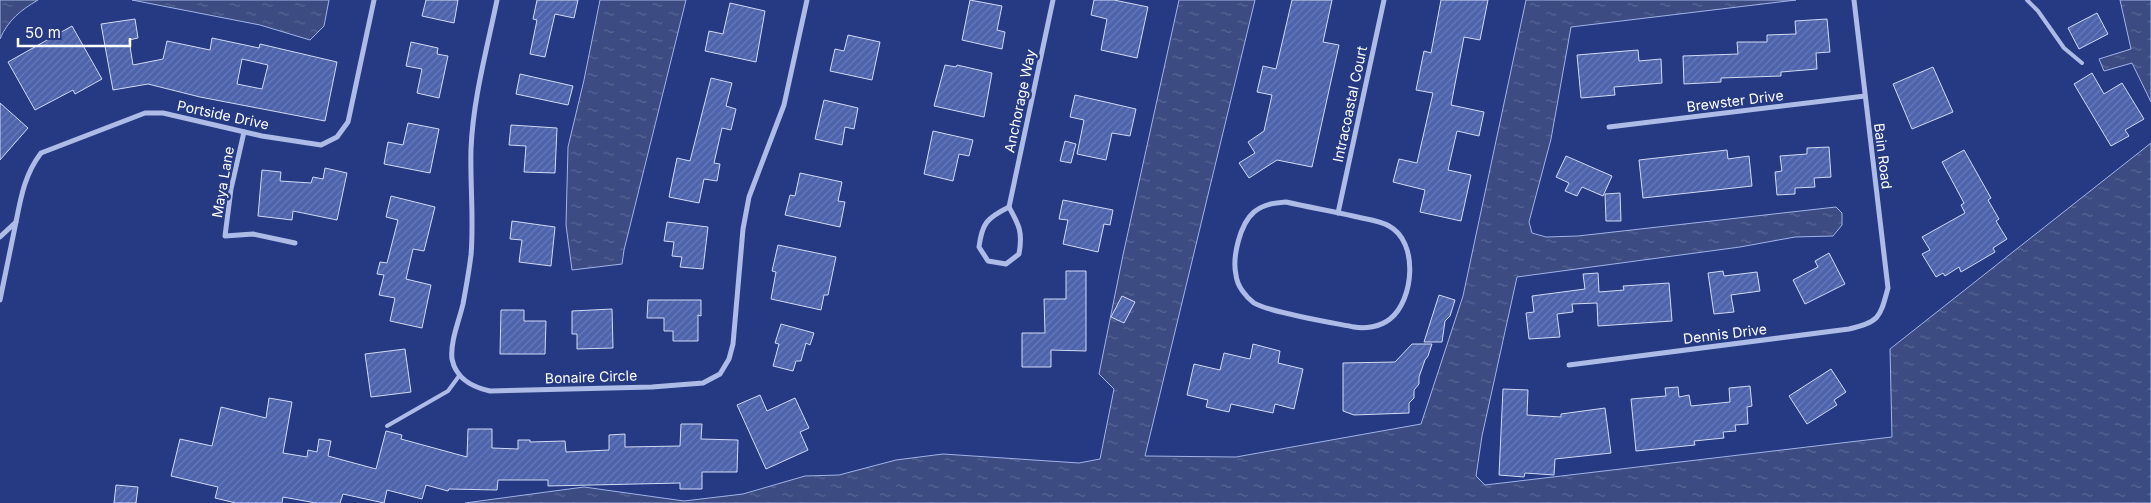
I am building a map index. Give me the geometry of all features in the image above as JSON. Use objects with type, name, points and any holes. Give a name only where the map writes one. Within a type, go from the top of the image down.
[{"type":"street","name":"Portside Drive","points":[[0,300],[24,183],[31,166],[41,153],[145,113],[163,113],[244,132],[321,145],[337,137],[348,122],[374,0]]},
{"type":"street","points":[[459,376],[452,360],[471,256],[473,207],[471,150],[475,110],[497,0]]},
{"type":"street","name":"Bonaire Circle","points":[[459,376],[473,387],[490,391],[703,383],[720,374],[729,360],[733,344],[743,229],[750,197],[784,105],[807,0]]},
{"type":"street","name":"Anchorage Way","points":[[1009,207],[1053,0]]},
{"type":"street","name":"Intracoastal Court","points":[[1338,213],[1384,0]]},
{"type":"street","name":"Bain Road","points":[[1854,0],[1888,288],[1880,315]]},
{"type":"street","name":"Brewster Drive","points":[[1609,127],[1864,96]]},
{"type":"street","name":"Maya Lane","points":[[244,132],[231,189],[225,236],[253,234],[295,243]]},
{"type":"street","points":[[1286,202],[1338,213],[1390,226],[1403,238],[1410,255],[1410,272],[1401,305],[1390,319],[1374,327],[1356,327],[1271,309],[1255,304],[1243,292],[1236,276],[1236,258],[1244,226],[1253,213],[1268,204],[1286,202]]},
{"type":"street","points":[[1009,207],[1017,221],[1022,238],[1019,254],[1006,264],[988,260],[979,248],[981,229],[994,215],[1009,207]]},
{"type":"street","points":[[0,237],[16,222]]},
{"type":"street","name":"Dennis Drive","points":[[1569,365],[1849,329],[1866,325],[1880,315]]},
{"type":"lane","points":[[2026,0],[2038,11],[2064,48],[2082,64]]},
{"type":"lane","points":[[387,426],[448,391],[459,376]]},
{"type":"water","points":[[0,0],[38,0],[16,16],[7,26],[0,39]]},
{"type":"water","points":[[132,0],[329,0],[324,26],[310,40],[260,25]]},
{"type":"water","points":[[600,0],[686,0],[622,264],[572,270],[566,225],[568,147]]},
{"type":"water","points":[[1179,0],[1255,0],[1145,456],[1236,457],[1421,424],[1463,296],[1526,0],[1796,0],[1571,27],[1551,139],[1529,222],[1532,233],[1546,237],[1578,236],[1836,207],[1842,213],[1842,225],[1833,236],[1795,237],[1740,247],[1517,277],[1482,436],[1476,476],[1485,485],[1892,437],[1890,349],[2151,143],[2151,503],[465,503],[584,487],[684,501],[743,494],[805,476],[839,475],[896,460],[943,454],[1079,463],[1100,459],[1114,389],[1099,374]]},
{"type":"water","points":[[2120,0],[2151,0],[2151,102],[2132,63],[2104,71],[2099,59],[2131,49]]},
{"type":"building","points":[[426,0],[458,0],[454,23],[422,16]]},
{"type":"building","points":[[537,0],[578,0],[574,18],[555,14],[545,57],[530,54],[537,20],[533,19]]},
{"type":"building","points":[[970,0],[1002,6],[997,30],[1005,32],[1002,49],[962,40]]},
{"type":"building","points":[[1094,0],[1114,0],[1148,7],[1137,58],[1101,50],[1107,19],[1091,15]]},
{"type":"building","points":[[1292,0],[1332,0],[1323,42],[1339,45],[1312,167],[1277,160],[1249,178],[1239,163],[1255,153],[1248,142],[1264,131],[1272,95],[1257,92],[1263,66],[1276,69]]},
{"type":"building","points":[[1441,0],[1488,0],[1480,40],[1464,37],[1451,105],[1484,112],[1479,136],[1457,131],[1448,170],[1471,175],[1461,221],[1420,212],[1425,190],[1393,182],[1399,159],[1417,163],[1433,93],[1416,90],[1424,51],[1431,53]]},
{"type":"building","points":[[730,3],[765,11],[756,62],[705,51],[709,31],[723,34]]},
{"type":"building","points":[[2097,13],[2108,34],[2079,49],[2068,28]]},
{"type":"building","points":[[135,19],[138,38],[129,40],[133,65],[163,59],[167,41],[210,50],[212,38],[259,48],[260,44],[337,62],[325,121],[200,97],[148,84],[113,90],[101,24]],"holes":[[[242,59],[268,65],[262,89],[237,84]]]},
{"type":"building","points":[[1827,19],[1830,52],[1816,53],[1817,69],[1781,72],[1781,76],[1721,78],[1721,82],[1684,84],[1683,56],[1738,54],[1737,42],[1767,42],[1767,35],[1796,34],[1795,21]]},
{"type":"building","points":[[72,26],[102,79],[75,94],[73,90],[35,110],[8,62]]},
{"type":"building","points":[[848,35],[880,42],[872,80],[830,71],[835,49],[844,51]]},
{"type":"building","points":[[411,42],[438,48],[437,54],[448,56],[439,98],[417,93],[422,69],[406,66]]},
{"type":"building","points":[[1638,50],[1639,61],[1661,59],[1662,83],[1614,87],[1615,95],[1581,98],[1577,55]]},
{"type":"building","points":[[945,65],[956,67],[957,65],[992,73],[984,117],[934,106]]},
{"type":"building","points":[[1933,67],[1953,112],[1912,129],[1893,84]]},
{"type":"building","points":[[2092,73],[2104,94],[2122,83],[2144,119],[2125,130],[2129,136],[2111,146],[2074,84]]},
{"type":"building","points":[[520,74],[573,86],[568,105],[516,94]]},
{"type":"building","points":[[711,78],[732,83],[726,106],[736,109],[731,130],[722,128],[714,163],[720,164],[717,181],[704,179],[699,203],[669,197],[677,158],[690,161]]},
{"type":"building","points":[[1075,95],[1136,109],[1130,136],[1112,133],[1106,160],[1077,154],[1084,120],[1070,117]]},
{"type":"building","points":[[824,100],[858,108],[854,129],[845,127],[842,145],[815,139]]},
{"type":"building","points":[[0,103],[28,128],[0,160]]},
{"type":"building","points":[[408,123],[439,129],[430,173],[384,164],[388,142],[403,145]]},
{"type":"building","points":[[511,125],[557,128],[555,173],[524,172],[526,146],[509,145]]},
{"type":"building","points":[[933,131],[973,140],[969,156],[959,154],[953,181],[924,174]]},
{"type":"building","points":[[1065,141],[1076,144],[1071,163],[1060,161]]},
{"type":"building","points":[[1829,147],[1831,177],[1814,178],[1815,187],[1795,188],[1795,194],[1777,195],[1775,172],[1782,171],[1780,156],[1807,154],[1807,148]]},
{"type":"building","points":[[1727,150],[1728,159],[1749,156],[1752,186],[1643,198],[1639,160]]},
{"type":"building","points":[[1964,150],[1991,198],[1988,200],[1999,219],[1996,221],[2007,239],[1993,248],[1995,252],[1961,272],[1959,267],[1945,276],[1943,273],[1936,277],[1922,254],[1930,250],[1922,237],[1965,213],[1961,205],[1964,203],[1942,162]]},
{"type":"building","points":[[1566,156],[1612,176],[1603,196],[1582,187],[1577,196],[1565,191],[1569,183],[1556,177]]},
{"type":"building","points":[[325,168],[347,173],[337,220],[293,211],[292,220],[258,216],[262,170],[281,172],[280,181],[311,183],[313,177],[323,179]]},
{"type":"building","points":[[800,173],[842,182],[838,201],[845,202],[840,227],[785,215],[790,195],[795,196]]},
{"type":"building","points":[[1620,193],[1621,221],[1606,221],[1605,194]]},
{"type":"building","points":[[391,196],[435,207],[424,251],[413,249],[406,279],[431,285],[422,328],[390,321],[395,298],[379,295],[384,275],[377,274],[380,262],[387,263],[398,220],[386,217]]},
{"type":"building","points":[[1063,200],[1113,210],[1110,225],[1104,224],[1098,252],[1063,244],[1068,220],[1059,219]]},
{"type":"building","points":[[512,221],[555,227],[551,266],[519,262],[522,240],[510,239]]},
{"type":"building","points":[[667,222],[708,227],[703,269],[680,267],[682,257],[672,256],[674,242],[664,241]]},
{"type":"building","points":[[778,245],[836,257],[828,295],[824,295],[821,310],[771,299],[776,272],[772,271]]},
{"type":"building","points":[[1829,253],[1845,284],[1805,304],[1793,280],[1818,267],[1815,261]]},
{"type":"building","points":[[1066,271],[1086,271],[1086,351],[1051,350],[1051,367],[1022,367],[1022,333],[1045,333],[1044,299],[1066,299]]},
{"type":"building","points":[[1723,271],[1724,276],[1757,272],[1760,291],[1731,295],[1734,312],[1714,314],[1708,273]]},
{"type":"building","points":[[1598,273],[1599,292],[1624,290],[1623,286],[1669,283],[1672,321],[1598,326],[1597,303],[1572,304],[1573,312],[1557,314],[1560,337],[1529,339],[1526,313],[1534,312],[1532,296],[1585,289],[1583,274]]},
{"type":"building","points":[[1439,295],[1455,300],[1450,316],[1445,321],[1442,342],[1424,342]]},
{"type":"building","points":[[1122,296],[1135,302],[1124,323],[1111,317]]},
{"type":"building","points":[[648,300],[701,300],[701,316],[698,315],[698,341],[673,341],[673,331],[664,331],[664,318],[647,318]]},
{"type":"building","points":[[612,309],[613,348],[577,349],[577,334],[572,334],[572,311]]},
{"type":"building","points":[[501,310],[524,310],[524,321],[546,321],[545,354],[500,354]]},
{"type":"building","points":[[781,324],[814,333],[810,345],[806,343],[801,361],[796,361],[793,371],[773,366],[779,344],[775,343]]},
{"type":"building","points":[[1253,344],[1280,351],[1278,363],[1303,369],[1294,409],[1275,404],[1273,413],[1231,404],[1229,412],[1206,407],[1208,400],[1187,395],[1194,364],[1220,370],[1224,353],[1250,359]]},
{"type":"building","points":[[1412,344],[1432,344],[1419,377],[1419,384],[1414,390],[1414,398],[1409,403],[1409,413],[1354,415],[1343,411],[1343,363],[1395,362]]},
{"type":"building","points":[[405,349],[411,392],[371,397],[365,354]]},
{"type":"building","points":[[1831,369],[1846,392],[1834,400],[1837,405],[1807,424],[1789,396]]},
{"type":"building","points":[[1750,386],[1752,406],[1747,407],[1748,424],[1735,425],[1736,431],[1723,432],[1724,438],[1694,441],[1695,445],[1636,451],[1631,399],[1666,396],[1665,388],[1678,387],[1679,397],[1689,395],[1691,406],[1730,402],[1729,388]]},
{"type":"building","points":[[1503,389],[1528,390],[1527,415],[1561,417],[1561,414],[1605,408],[1611,453],[1555,459],[1554,475],[1525,473],[1524,477],[1499,475]]},
{"type":"building","points":[[760,395],[767,411],[795,398],[809,428],[800,432],[808,450],[766,469],[737,405]]},
{"type":"building","points":[[269,398],[292,402],[283,453],[307,457],[308,450],[317,452],[319,439],[331,441],[328,456],[376,469],[386,431],[402,435],[401,439],[467,457],[468,429],[492,429],[492,448],[518,449],[518,440],[530,440],[530,442],[565,441],[566,452],[609,450],[609,435],[625,434],[625,447],[680,446],[681,424],[702,424],[701,439],[738,440],[737,472],[702,472],[702,489],[680,489],[680,483],[548,486],[548,480],[498,480],[497,490],[449,489],[448,491],[426,485],[422,499],[387,490],[384,503],[343,494],[340,503],[316,503],[283,497],[282,503],[236,503],[215,498],[218,487],[171,476],[180,439],[212,446],[221,407],[266,418]]},
{"type":"building","points":[[116,485],[138,487],[136,503],[114,503]]}]
